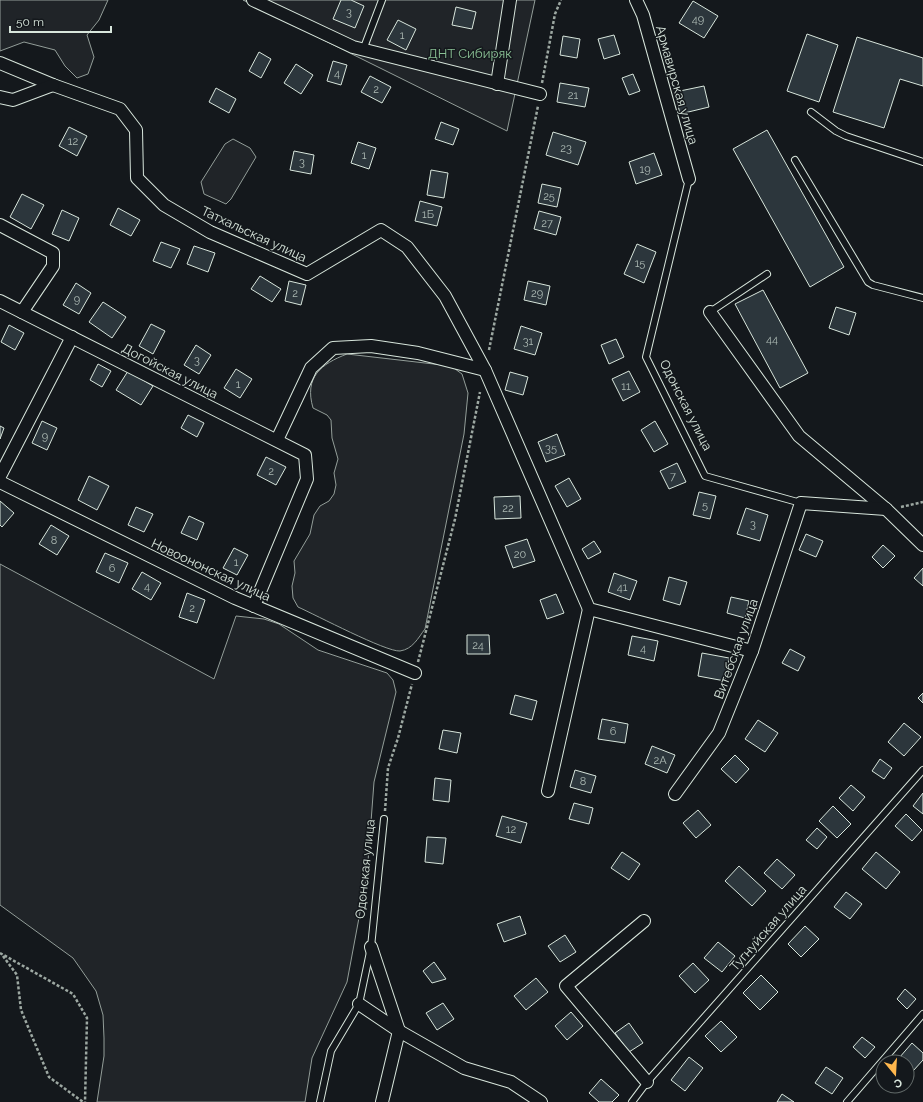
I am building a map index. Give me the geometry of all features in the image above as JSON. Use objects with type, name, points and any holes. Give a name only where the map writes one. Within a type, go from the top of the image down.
[{"type":"street","points":[[253,0],[353,47],[540,94]]},
{"type":"street","points":[[497,84],[510,0]]},
{"type":"street","name":"Армавирская улица","points":[[636,0],[642,15],[688,179]]},
{"type":"street","points":[[0,63],[53,85]]},
{"type":"street","points":[[0,97],[13,100],[48,85],[53,85]]},
{"type":"street","name":"Татхальская улица","points":[[53,85],[120,109],[136,130],[137,178],[164,205],[210,232],[307,274],[381,230],[407,247],[445,296],[485,370]]},
{"type":"street","points":[[0,225],[53,253],[53,266],[22,312]]},
{"type":"street","name":"Догойская улица","points":[[0,300],[72,338],[305,455],[307,479],[254,606]]},
{"type":"street","points":[[710,312],[799,436],[886,509],[923,545]]},
{"type":"street","points":[[0,476],[72,338]]},
{"type":"street","points":[[277,440],[311,368],[332,348],[371,346],[418,353],[485,370],[589,609],[548,791]]},
{"type":"street","name":"Новоононская улица","points":[[0,482],[254,606],[415,673]]},
{"type":"street","points":[[801,503],[886,509]]},
{"type":"street","name":"Витебская улица","points":[[675,794],[719,733],[752,651],[801,503]]},
{"type":"street","points":[[589,609],[752,651]]},
{"type":"street","points":[[644,921],[566,986],[646,1082]]},
{"type":"street","points":[[372,947],[398,1031],[382,1102]]},
{"type":"street","points":[[359,1004],[398,1031],[464,1068],[511,1082],[541,1102]]},
{"type":"lane","points":[[363,50],[382,0]]},
{"type":"lane","points":[[811,112],[841,133],[923,162]]},
{"type":"lane","points":[[795,160],[868,282],[873,285],[923,298]]},
{"type":"lane","name":"Одонская улица","points":[[688,179],[646,358],[705,476],[801,503]]},
{"type":"lane","points":[[710,312],[767,274]]},
{"type":"lane","name":"Тугнуйская улица","points":[[632,1102],[646,1082],[923,770]]},
{"type":"lane","name":"Одонская улица","points":[[359,1004],[372,947],[384,819]]},
{"type":"lane","points":[[320,1102],[331,1051],[359,1004]]},
{"type":"lane","points":[[847,1102],[923,1014]]},
{"type":"path","points":[[886,509],[923,502]]},
{"type":"path","name":"Одонская улица","points":[[384,819],[388,768],[398,738]]},
{"type":"path","points":[[1,954],[73,994],[87,1018],[84,1102]]},
{"type":"path","points":[[1,954],[17,975],[21,1010],[49,1077],[84,1102]]},
{"type":"green space","points":[[0,0],[108,0],[99,20],[87,35],[94,57],[88,74],[77,78],[65,66],[55,50],[24,42],[0,51]]},
{"type":"green space","name":"ДНТ Сибиряк","points":[[243,0],[535,0],[507,131]]},
{"type":"green space","points":[[233,139],[250,148],[256,157],[231,199],[226,204],[204,194],[201,182],[225,144]]},
{"type":"green space","points":[[347,354],[451,366],[462,374],[468,393],[464,434],[425,629],[412,646],[400,651],[392,650],[366,640],[298,607],[293,598],[292,586],[295,573],[294,561],[310,534],[314,515],[320,506],[329,501],[334,494],[336,485],[334,473],[338,459],[332,438],[331,420],[327,415],[313,408],[311,388],[313,380],[322,367],[329,362]]},
{"type":"green space","points":[[0,564],[214,679],[236,616],[264,619],[279,624],[318,650],[387,673],[393,680],[396,692],[374,782],[367,875],[347,982],[312,1058],[305,1102],[97,1102],[104,1056],[104,1038],[103,1015],[96,991],[73,958],[0,905]]},
{"type":"building","points":[[341,0],[351,0],[364,6],[355,28],[333,19]]},
{"type":"building","points":[[693,1],[718,16],[704,38],[679,23]]},
{"type":"building","points":[[456,7],[476,12],[472,29],[452,25]]},
{"type":"building","points":[[398,20],[416,29],[406,50],[387,40]]},
{"type":"building","points":[[807,34],[838,45],[819,102],[787,91]]},
{"type":"building","points":[[614,35],[620,54],[604,59],[598,39]]},
{"type":"building","points":[[563,36],[580,39],[577,58],[560,55]]},
{"type":"building","points":[[857,37],[923,58],[923,86],[900,79],[884,128],[833,112]]},
{"type":"building","points":[[259,52],[271,59],[261,78],[249,71]]},
{"type":"building","points":[[333,61],[347,65],[341,85],[327,81]]},
{"type":"building","points":[[296,64],[313,75],[301,94],[284,83]]},
{"type":"building","points":[[633,74],[640,91],[629,95],[622,78]]},
{"type":"building","points":[[370,76],[391,87],[382,103],[361,92]]},
{"type":"building","points":[[560,83],[589,88],[585,107],[557,102]]},
{"type":"building","points":[[704,86],[709,107],[680,114],[675,92]]},
{"type":"building","points":[[216,88],[236,99],[229,113],[209,102]]},
{"type":"building","points":[[441,122],[459,129],[453,145],[435,139]]},
{"type":"building","points":[[69,127],[87,136],[77,156],[59,146]]},
{"type":"building","points":[[767,130],[844,267],[810,287],[733,149]]},
{"type":"building","points":[[553,132],[586,142],[578,165],[546,155]]},
{"type":"building","points":[[358,142],[376,148],[369,169],[351,163]]},
{"type":"building","points":[[294,151],[314,155],[311,174],[290,170]]},
{"type":"building","points":[[654,153],[662,175],[636,184],[629,162]]},
{"type":"building","points":[[431,170],[448,173],[444,198],[427,195]]},
{"type":"building","points":[[542,184],[561,188],[557,207],[538,203]]},
{"type":"building","points":[[22,194],[44,205],[31,229],[10,217]]},
{"type":"building","points":[[420,201],[442,207],[437,226],[415,221]]},
{"type":"building","points":[[118,208],[140,220],[131,236],[110,225]]},
{"type":"building","points":[[62,210],[79,218],[69,241],[52,234]]},
{"type":"building","points":[[539,211],[561,217],[556,235],[534,229]]},
{"type":"building","points":[[161,242],[180,249],[171,268],[153,261]]},
{"type":"building","points":[[637,244],[656,252],[644,283],[624,274]]},
{"type":"building","points":[[194,246],[215,253],[208,272],[187,264]]},
{"type":"building","points":[[260,276],[281,289],[272,302],[251,289]]},
{"type":"building","points":[[289,281],[306,285],[301,305],[285,301]]},
{"type":"building","points":[[528,281],[550,286],[546,305],[524,300]]},
{"type":"building","points":[[76,283],[91,293],[79,314],[63,305]]},
{"type":"building","points":[[763,290],[808,373],[780,388],[735,304]]},
{"type":"building","points":[[103,302],[126,317],[112,338],[89,322]]},
{"type":"building","points":[[836,307],[856,313],[849,335],[829,328]]},
{"type":"building","points":[[151,324],[165,331],[153,354],[139,346]]},
{"type":"building","points":[[9,325],[24,333],[15,350],[1,342]]},
{"type":"building","points":[[521,326],[542,333],[535,355],[514,349]]},
{"type":"building","points":[[616,339],[624,357],[609,364],[601,345]]},
{"type":"building","points":[[196,345],[211,355],[199,374],[184,365]]},
{"type":"building","points":[[98,364],[111,371],[102,387],[90,380]]},
{"type":"building","points":[[236,369],[252,379],[240,398],[224,388]]},
{"type":"building","points":[[128,371],[153,386],[141,405],[116,390]]},
{"type":"building","points":[[629,371],[640,392],[623,401],[612,379]]},
{"type":"building","points":[[510,372],[528,377],[523,395],[505,390]]},
{"type":"building","points":[[188,415],[204,423],[197,437],[181,428]]},
{"type":"building","points":[[42,421],[57,428],[47,450],[32,443]]},
{"type":"building","points":[[655,421],[668,444],[654,452],[641,430]]},
{"type":"building","points":[[0,426],[4,428],[0,439]]},
{"type":"building","points":[[557,434],[565,455],[546,462],[538,442]]},
{"type":"building","points":[[266,457],[286,467],[276,485],[257,475]]},
{"type":"building","points":[[677,463],[686,482],[669,489],[660,471]]},
{"type":"building","points":[[89,476],[109,486],[97,510],[78,500]]},
{"type":"building","points":[[569,478],[581,499],[567,507],[555,486]]},
{"type":"building","points":[[699,492],[716,496],[710,519],[693,515]]},
{"type":"building","points":[[520,496],[521,518],[495,519],[494,497]]},
{"type":"building","points":[[0,501],[14,513],[2,527],[0,525]]},
{"type":"building","points":[[136,507],[153,514],[144,532],[128,525]]},
{"type":"building","points":[[746,508],[768,515],[760,541],[737,534]]},
{"type":"building","points":[[189,516],[204,523],[197,540],[181,533]]},
{"type":"building","points":[[51,525],[69,536],[57,555],[39,544]]},
{"type":"building","points":[[806,534],[823,541],[816,557],[799,550]]},
{"type":"building","points":[[527,539],[535,561],[513,568],[505,546]]},
{"type":"building","points":[[594,541],[601,552],[588,559],[582,549]]},
{"type":"building","points":[[883,545],[895,556],[883,568],[872,557]]},
{"type":"building","points":[[234,548],[248,555],[237,575],[223,568]]},
{"type":"building","points":[[105,553],[128,563],[119,583],[96,572]]},
{"type":"building","points":[[923,568],[923,586],[914,578]]},
{"type":"building","points":[[142,572],[161,583],[151,600],[132,589]]},
{"type":"building","points":[[614,573],[637,581],[630,600],[608,592]]},
{"type":"building","points":[[669,577],[687,582],[680,605],[663,600]]},
{"type":"building","points":[[187,593],[205,600],[197,623],[179,617]]},
{"type":"building","points":[[556,594],[564,613],[547,619],[540,600]]},
{"type":"building","points":[[731,597],[749,601],[745,618],[727,613]]},
{"type":"building","points":[[467,635],[489,635],[490,654],[467,654]]},
{"type":"building","points":[[632,636],[658,641],[654,661],[628,655]]},
{"type":"building","points":[[790,649],[805,657],[798,671],[782,663]]},
{"type":"building","points":[[702,653],[729,658],[725,681],[698,676]]},
{"type":"building","points":[[923,693],[923,703],[918,698]]},
{"type":"building","points":[[515,695],[537,701],[532,720],[510,714]]},
{"type":"building","points":[[602,719],[628,724],[625,743],[598,739]]},
{"type":"building","points":[[758,720],[778,733],[765,752],[745,739]]},
{"type":"building","points":[[904,723],[921,737],[904,756],[888,742]]},
{"type":"building","points":[[443,730],[461,733],[457,753],[439,749]]},
{"type":"building","points":[[652,746],[675,755],[667,773],[645,764]]},
{"type":"building","points":[[735,755],[749,769],[736,783],[721,769]]},
{"type":"building","points":[[880,759],[892,768],[884,779],[872,771]]},
{"type":"building","points":[[575,770],[596,776],[591,793],[570,787]]},
{"type":"building","points":[[435,778],[451,780],[449,802],[433,800]]},
{"type":"building","points":[[851,785],[865,797],[853,811],[839,798]]},
{"type":"building","points":[[923,793],[923,814],[913,806]]},
{"type":"building","points":[[574,803],[593,808],[589,824],[569,819]]},
{"type":"building","points":[[833,806],[851,824],[837,838],[819,821]]},
{"type":"building","points":[[698,810],[711,825],[696,838],[683,823]]},
{"type":"building","points":[[906,814],[922,830],[912,841],[895,826]]},
{"type":"building","points":[[502,816],[527,823],[521,843],[496,836]]},
{"type":"building","points":[[817,828],[827,837],[817,849],[806,840]]},
{"type":"building","points":[[427,837],[446,838],[443,864],[425,862]]},
{"type":"building","points":[[622,852],[640,864],[629,880],[611,868]]},
{"type":"building","points":[[876,852],[900,872],[886,889],[862,869]]},
{"type":"building","points":[[777,859],[795,875],[782,889],[764,873]]},
{"type":"building","points":[[739,866],[766,891],[752,906],[725,881]]},
{"type":"building","points":[[846,892],[862,904],[850,919],[834,907]]},
{"type":"building","points":[[520,916],[526,934],[504,942],[497,924]]},
{"type":"building","points":[[805,926],[819,939],[801,957],[788,944]]},
{"type":"building","points":[[565,935],[576,952],[560,962],[548,946]]},
{"type":"building","points":[[718,942],[735,956],[722,972],[704,958]]},
{"type":"building","points":[[434,962],[446,979],[432,983],[423,971]]},
{"type":"building","points":[[693,963],[709,980],[695,993],[679,976]]},
{"type":"building","points":[[761,975],[778,992],[760,1010],[743,993]]},
{"type":"building","points":[[536,978],[548,992],[526,1010],[514,996]]},
{"type":"building","points":[[905,989],[916,999],[907,1009],[897,999]]},
{"type":"building","points":[[443,1003],[454,1019],[437,1030],[426,1013]]},
{"type":"building","points":[[571,1012],[583,1026],[567,1040],[555,1026]]},
{"type":"building","points":[[721,1021],[737,1037],[721,1052],[705,1036]]},
{"type":"building","points":[[629,1023],[643,1043],[629,1052],[615,1033]]},
{"type":"building","points":[[862,1037],[875,1047],[865,1058],[853,1047]]},
{"type":"building","points":[[912,1043],[923,1053],[923,1060],[915,1069],[915,1054],[902,1054]]},
{"type":"building","points":[[689,1057],[703,1068],[685,1091],[671,1080]]},
{"type":"building","points":[[826,1067],[843,1078],[832,1094],[815,1083]]},
{"type":"building","points":[[601,1079],[619,1095],[612,1102],[599,1102],[589,1093]]},
{"type":"building","points":[[782,1094],[794,1102],[777,1102]]}]
